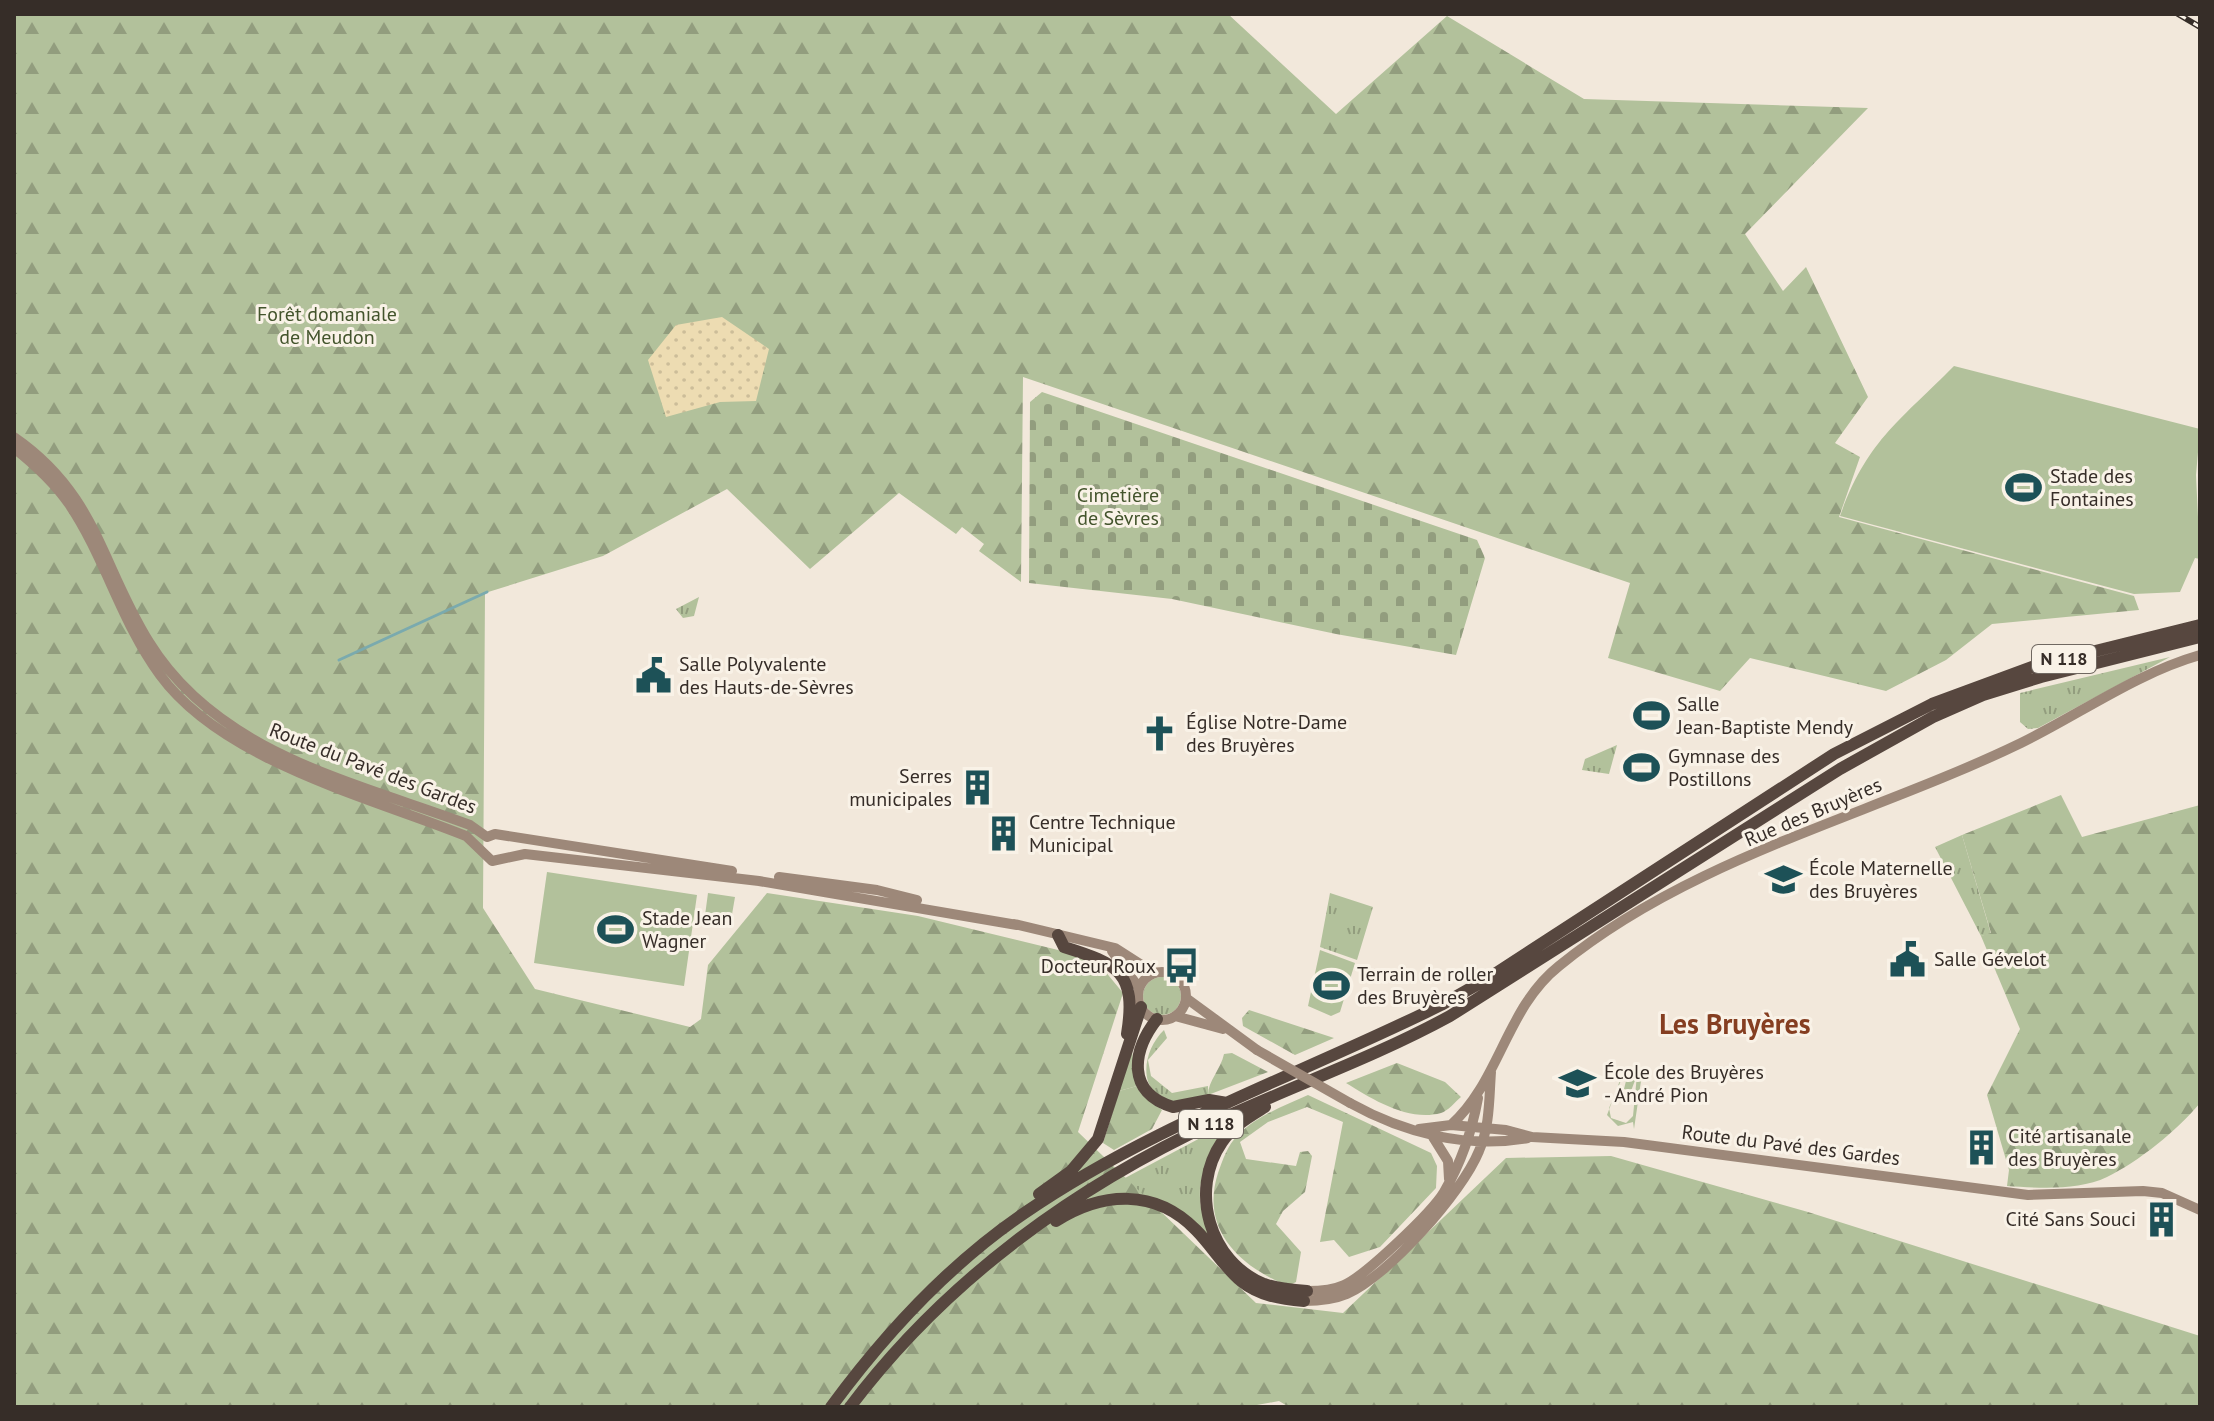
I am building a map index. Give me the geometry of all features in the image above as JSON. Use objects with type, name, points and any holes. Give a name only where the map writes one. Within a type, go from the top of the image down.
[{"type":"highway","name":"N 118","points":[[831,1407],[919,1305],[1020,1216],[1116,1157],[1392,1029],[1464,992],[1834,754],[1932,704],[2035,666],[2200,625]]},
{"type":"highway","name":"N 118","points":[[850,1407],[931,1314],[1030,1229],[1145,1157],[1219,1120],[1403,1041],[1450,1016],[1840,769],[1933,717],[1983,695],[2041,677],[2200,637]]},
{"type":"highway","points":[[1058,935],[1064,947],[1106,960],[1125,978],[1130,1001],[1125,1050]]},
{"type":"highway","points":[[1020,1216],[1031,1199],[1071,1171],[1094,1147],[1141,1007]]},
{"type":"highway","points":[[1157,1019],[1141,1041],[1137,1059],[1142,1081],[1149,1094],[1173,1107],[1209,1100],[1227,1103]]},
{"type":"highway","points":[[1300,1086],[1290,1097],[1265,1107],[1233,1130],[1213,1159],[1205,1195],[1214,1236],[1239,1268],[1264,1284],[1306,1296]]},
{"type":"highway","points":[[1030,1229],[1050,1225],[1100,1201],[1127,1197],[1147,1200],[1183,1218],[1242,1282],[1270,1297],[1306,1296]]},
{"type":"main road","name":"Route du Pavé des Gardes","points":[[14,437],[51,468],[74,493],[90,517],[148,641],[170,673],[202,707],[247,738],[279,754],[470,825],[487,837]]},
{"type":"main road","name":"Route du Pavé des Gardes","points":[[14,448],[67,500],[147,655],[175,693],[207,722],[276,763],[466,836],[492,861],[525,854],[759,881],[1017,925],[1108,947],[1154,973]]},
{"type":"main road","name":"Rue des Bruyères","points":[[1473,1127],[1479,1092],[1521,1008],[1558,966],[1668,894],[2021,743],[2154,673],[2200,655]]},
{"type":"main road","name":"Route du Pavé des Gardes","points":[[482,850],[487,837],[495,834],[505,838],[877,890],[969,909],[1017,925]]},
{"type":"main road","points":[[505,838],[509,847],[506,857]]},
{"type":"main road","points":[[1108,947],[1139,988],[1141,1007],[1157,1019],[1175,1016],[1186,998],[1185,986],[1177,977],[1165,972],[1154,973],[1139,988]]},
{"type":"main road","name":"Route du Pavé des Gardes","points":[[1186,998],[1257,1050],[1383,1120],[1419,1129],[1433,1137],[1482,1143],[1532,1137]]},
{"type":"main road","name":"Route du Pavé des Gardes","points":[[1175,1016],[1229,1031]]},
{"type":"main road","name":"Rue des Bruyères","points":[[1487,1127],[1491,1066]]},
{"type":"main road","name":"Rue des Bruyères","points":[[1451,1125],[1479,1092]]},
{"type":"main road","name":"Route du Pavé des Gardes","points":[[1419,1129],[1451,1125],[1487,1127],[1532,1137],[1624,1142],[2044,1195],[2143,1191],[2162,1193],[2198,1207]]},
{"type":"main road","points":[[1306,1296],[1343,1285],[1366,1272],[1434,1206],[1450,1182],[1473,1127]]},
{"type":"main road","points":[[1306,1296],[1334,1298],[1375,1277],[1456,1192],[1487,1127]]},
{"type":"main road","points":[[1433,1137],[1448,1161],[1450,1182]]},
{"type":"green space","name":"Forêt domaniale de Meudon","points":[[14,14],[1228,14],[1336,114],[1447,16],[1584,99],[1868,108],[1745,234],[1783,291],[1806,267],[1868,397],[1835,443],[1860,457],[1839,517],[2134,596],[2139,610],[1992,624],[1946,660],[1886,691],[1750,658],[1720,691],[1608,658],[1630,583],[1023,377],[1021,582],[979,551],[984,544],[962,527],[956,534],[899,493],[810,569],[727,489],[603,556],[485,593],[483,908],[535,989],[690,1027],[701,1019],[708,965],[767,893],[918,916],[1095,959],[1123,993],[1078,1132],[1256,1303],[1343,1313],[1506,1158],[1611,1156],[1808,1212],[2200,1336],[2200,1407],[1289,1407],[1279,1401],[1246,1407],[14,1407]]},
{"type":"green space","name":"Stade des Fontaines","points":[[1954,366],[2200,429],[2196,475],[2200,559],[2195,558],[2180,592],[2134,594],[1840,516],[1850,490],[1874,449]]},
{"type":"green space","name":"Cimetière de Sèvres","points":[[1042,392],[1477,540],[1485,558],[1456,655],[1336,634],[1172,599],[1029,583],[1030,402]]},
{"type":"green space","points":[[699,597],[694,616],[683,618],[676,609]]},
{"type":"green space","points":[[2170,657],[2038,728],[2028,729],[2020,722],[2020,693]]},
{"type":"green space","points":[[1617,745],[1609,774],[1582,770],[1585,759]]},
{"type":"green space","points":[[2061,795],[2082,837],[2200,805],[2200,1103],[2157,1144],[2107,1177],[2071,1187],[2007,1186],[2009,1170],[1987,1095],[2020,1029],[1981,936],[1991,933],[1962,835]]},
{"type":"green space","points":[[1962,835],[1991,934],[1981,936],[1935,847]]},
{"type":"green space","name":"Stade Jean Wagner","points":[[547,872],[697,895],[684,986],[534,963]]},
{"type":"green space","points":[[708,893],[735,897],[730,926],[704,923]]},
{"type":"green space","points":[[1330,893],[1373,907],[1357,960],[1320,947]]},
{"type":"green space","name":"Terrain de roller des Bruyères","points":[[1320,950],[1355,963],[1340,1012],[1331,1016],[1308,1006]]},
{"type":"green space","points":[[1162,977],[1175,983],[1181,996],[1175,1009],[1162,1015],[1149,1009],[1143,996],[1149,983]]},
{"type":"green space","points":[[1249,1010],[1334,1038],[1295,1055],[1243,1026],[1242,1018]]},
{"type":"green space","points":[[1164,1030],[1167,1038],[1148,1060],[1151,1076],[1172,1093],[1208,1086],[1208,1095],[1176,1102],[1154,1092],[1146,1072],[1147,1061],[1156,1039]]},
{"type":"green space","points":[[1132,1052],[1137,1086],[1119,1091]]},
{"type":"green space","points":[[1232,1053],[1268,1072],[1208,1095],[1224,1054]]},
{"type":"green space","points":[[1397,1063],[1445,1082],[1461,1097],[1441,1113],[1416,1114],[1391,1107],[1346,1083]]},
{"type":"green space","points":[[1628,1070],[1637,1072],[1641,1081],[1634,1129],[1633,1122],[1618,1126],[1607,1115],[1609,1109],[1611,1118],[1626,1123],[1633,1116],[1637,1075],[1631,1091],[1624,1089],[1628,1074],[1623,1076],[1613,1098],[1622,1075]]},
{"type":"green space","points":[[1137,1086],[1162,1110],[1152,1129],[1114,1150],[1103,1143],[1119,1091]]},
{"type":"green space","points":[[1308,1095],[1431,1153],[1437,1166],[1436,1188],[1380,1247],[1349,1257],[1334,1240],[1320,1242],[1343,1122],[1307,1107],[1268,1122],[1240,1142],[1246,1159],[1296,1166],[1300,1152],[1308,1151],[1312,1156],[1305,1192],[1283,1211],[1276,1224],[1301,1252],[1296,1282],[1288,1286],[1254,1268],[1228,1243],[1214,1211],[1214,1193],[1224,1158],[1238,1135],[1262,1117]]},
{"type":"green space","points":[[1236,1119],[1209,1161],[1200,1187],[1200,1202],[1211,1238],[1184,1213],[1158,1200],[1129,1195],[1093,1195]]},
{"type":"sand","points":[[722,317],[769,349],[756,401],[720,402],[666,417],[648,360],[676,325]]},
{"type":"waterway","points":[[339,660],[487,592]]},
{"type":"railway","points":[[2178,14],[2200,27]]},
{"type":"place","name":"Stade des Fontaines","points":[[2024,487]]},
{"type":"place","name":"Salle Polyvalente des Hauts-de-Sèvres","points":[[653,675]]},
{"type":"place","name":"Salle Jean-Baptiste Mendy","points":[[1651,715]]},
{"type":"place","name":"Église Notre-Dame des Bruyères","points":[[1160,734]]},
{"type":"place","name":"Gymnase des Postillons","points":[[1642,768]]},
{"type":"place","name":"Serres municipales","points":[[978,788]]},
{"type":"place","name":"Centre Technique Municipal","points":[[1003,833]]},
{"type":"place","name":"École Maternelle des Bruyères","points":[[1783,880]]},
{"type":"place","name":"Stade Jean Wagner","points":[[616,929]]},
{"type":"place","name":"Salle Gévelot","points":[[1908,959]]},
{"type":"place","name":"Docteur Roux","points":[[1182,966]]},
{"type":"place","name":"Terrain de roller des Bruyères","points":[[1331,985]]},
{"type":"place","name":"École des Bruyères - André Pion","points":[[1578,1084]]},
{"type":"place","name":"Cité artisanale des Bruyères","points":[[1982,1148]]},
{"type":"place","name":"Cité Sans Souci","points":[[2162,1219]]},
{"type":"district","name":"Les Bruyères","points":[[1735,1024]]}]
